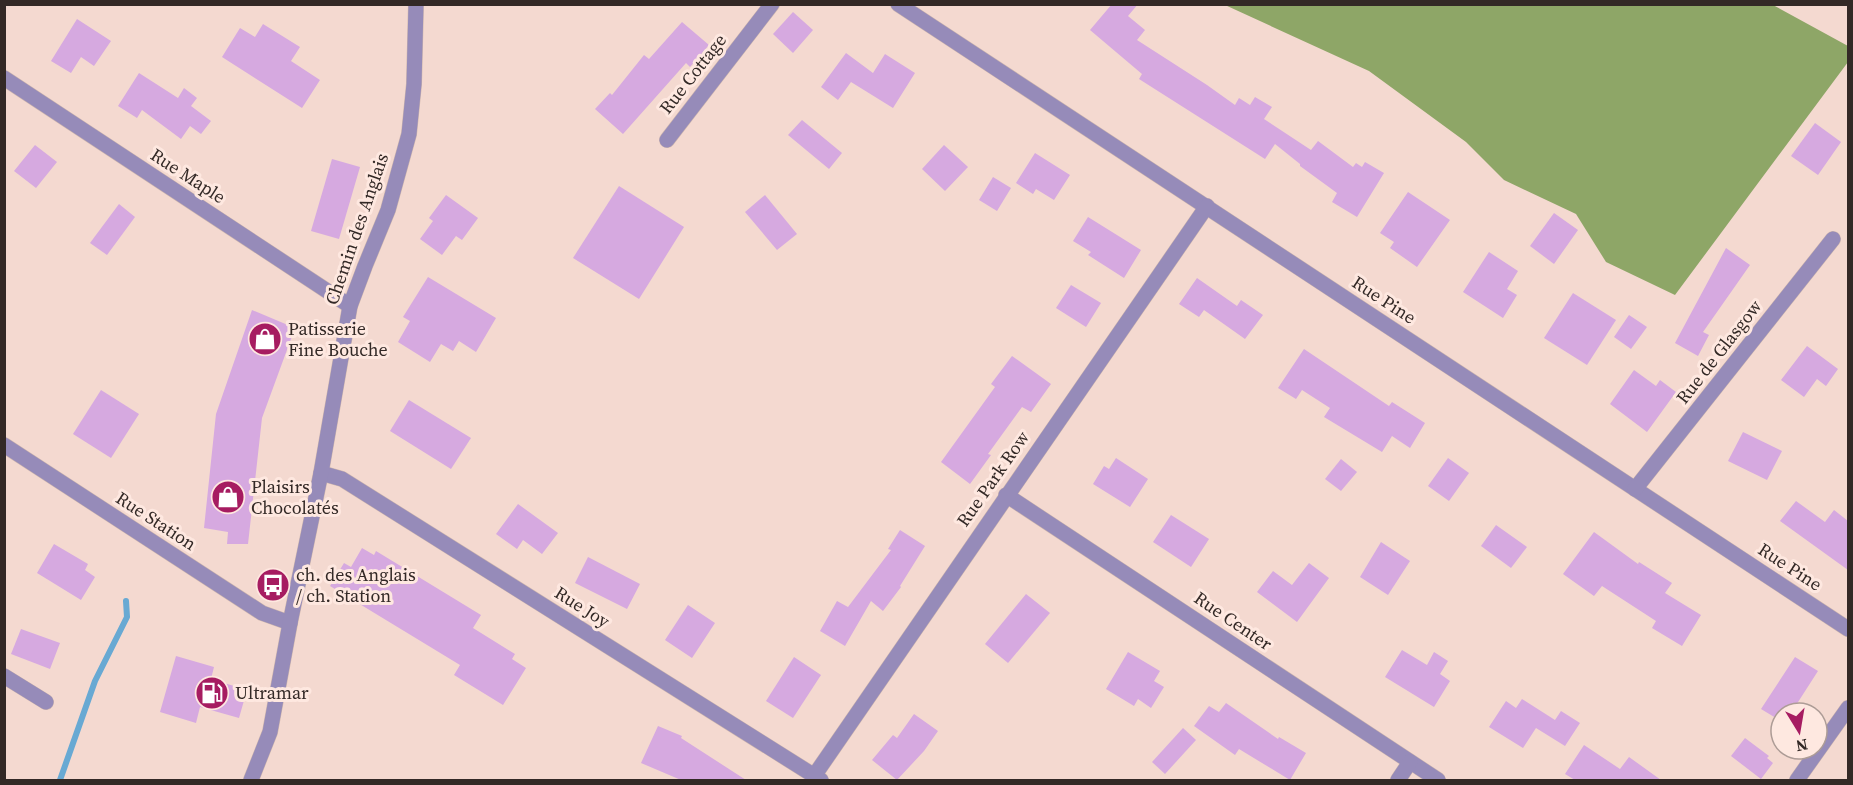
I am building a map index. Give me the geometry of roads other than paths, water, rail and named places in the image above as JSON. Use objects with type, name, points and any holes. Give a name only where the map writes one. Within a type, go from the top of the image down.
[{"type":"street","name":"Chemin des Anglais","points":[[251,780],[270,732],[321,473],[350,306],[388,210],[409,134],[414,84],[416,4]]},
{"type":"street","name":"Rue Cottage","points":[[667,140],[772,4]]},
{"type":"street","name":"Rue Pine","points":[[898,4],[1848,628]]},
{"type":"street","name":"Rue Maple","points":[[4,78],[350,306]]},
{"type":"street","name":"Rue Park Row","points":[[817,778],[1006,495],[1207,206]]},
{"type":"street","name":"Rue de Glasgow","points":[[1635,489],[1833,239]]},
{"type":"street","name":"Rue Station","points":[[4,445],[262,613],[290,623]]},
{"type":"street","name":"Rue Joy","points":[[321,473],[342,479],[817,778]]},
{"type":"street","name":"Rue Center","points":[[1006,495],[1438,780]]},
{"type":"street","points":[[4,676],[46,702]]},
{"type":"street","points":[[1797,780],[1848,708]]},
{"type":"street","points":[[1398,780],[1410,762]]},
{"type":"waterway","points":[[60,780],[95,681],[127,617],[126,601]]},
{"type":"place","name":"Patisserie Fine Bouche","points":[[265,339]]},
{"type":"place","name":"Plaisirs Chocolatés","points":[[228,497]]},
{"type":"place","name":"ch. des Anglais / ch. Station","points":[[273,585]]},
{"type":"place","name":"Ultramar","points":[[212,693]]}]
